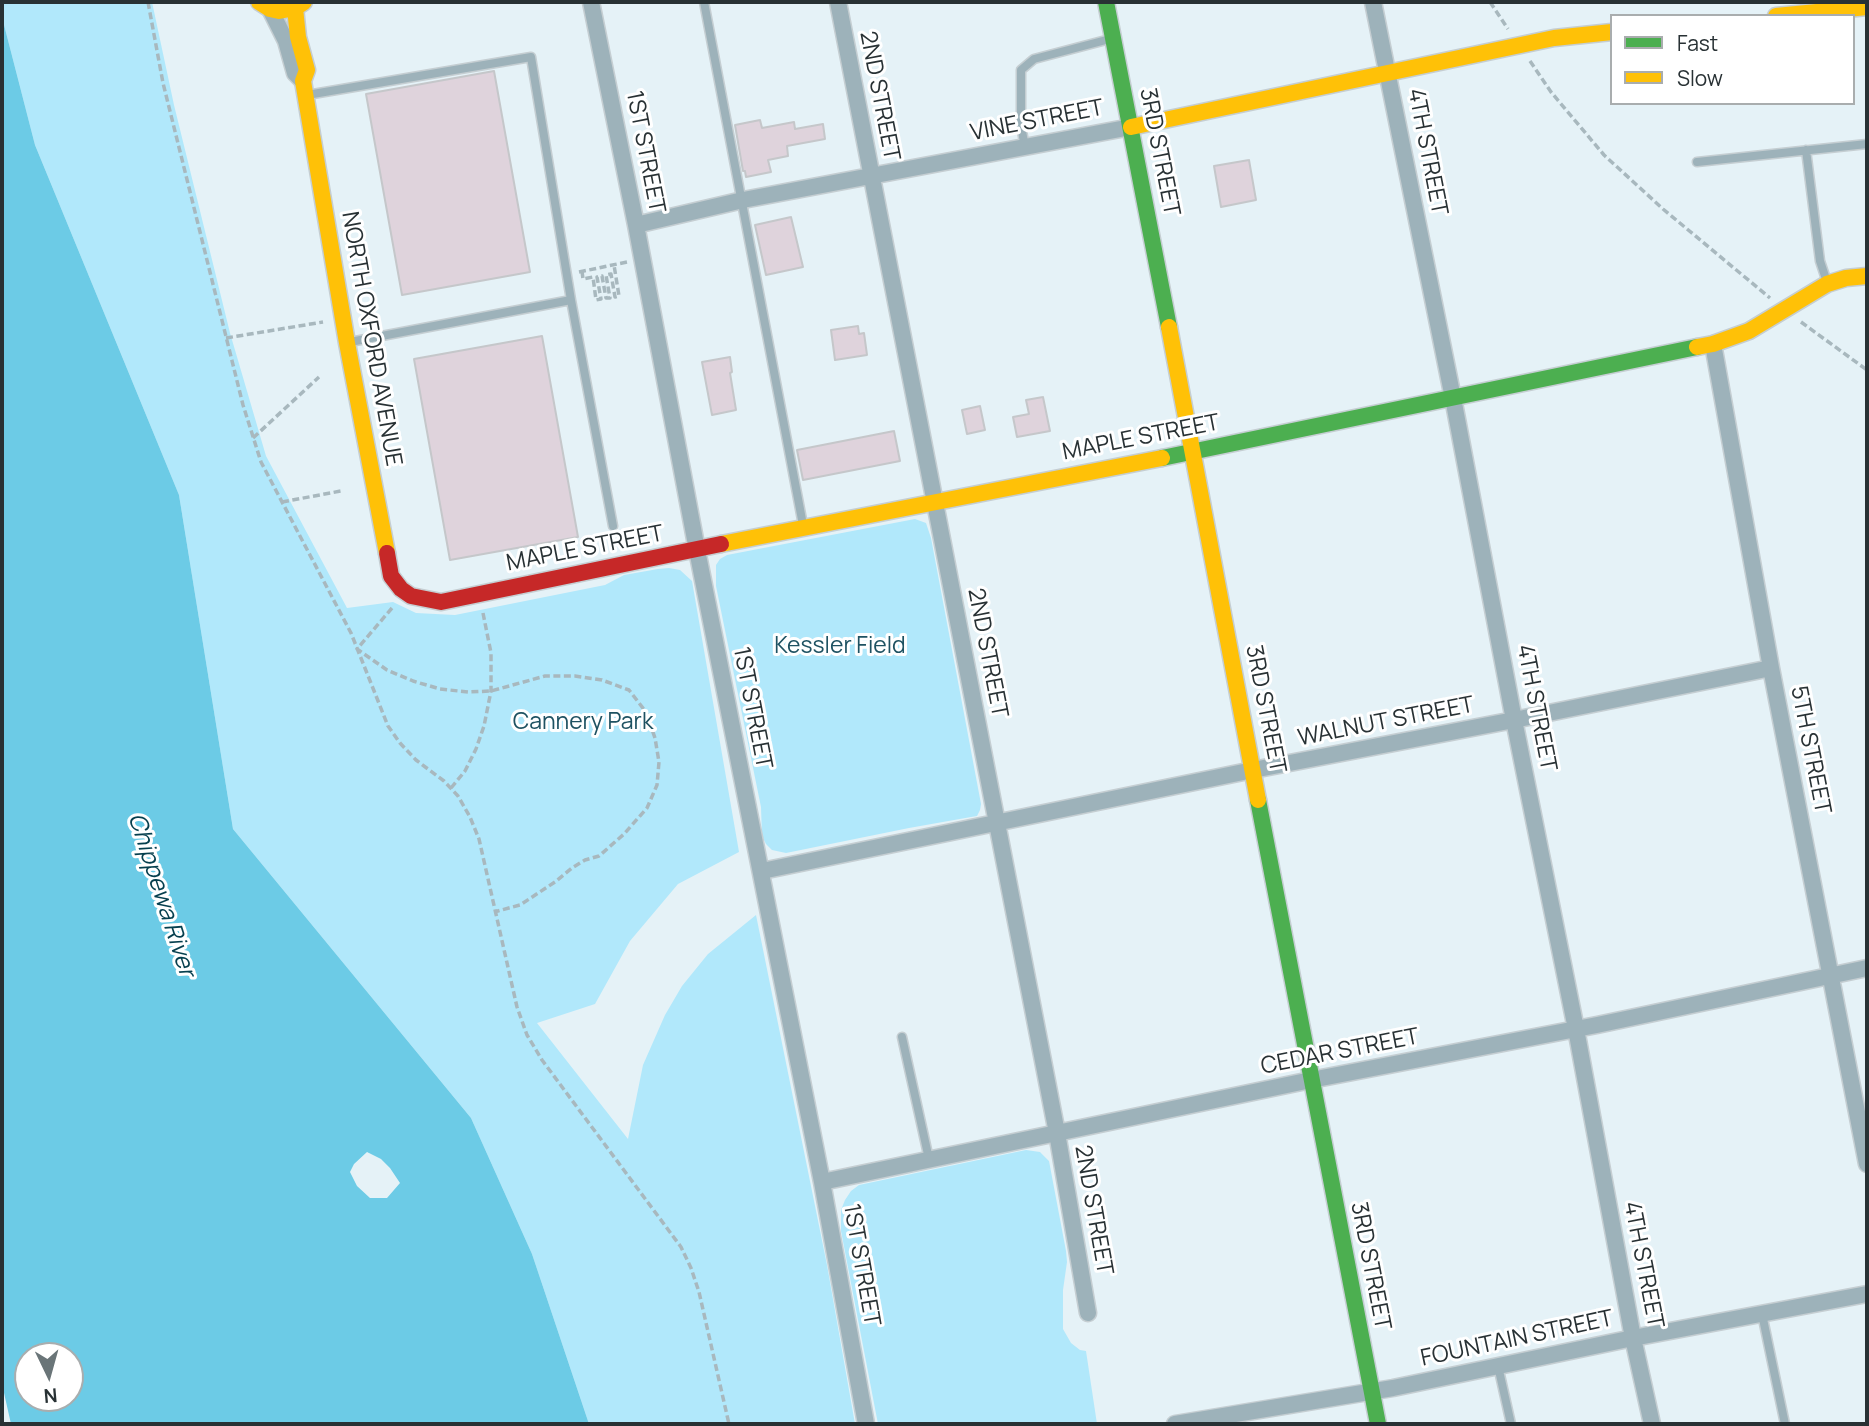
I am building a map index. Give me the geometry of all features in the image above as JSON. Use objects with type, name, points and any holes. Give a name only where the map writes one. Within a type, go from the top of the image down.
[{"type":"street","name":"1ST STREET","points":[[592,2],[822,1182],[866,1424]]},
{"type":"street","name":"2ND STREET","points":[[838,2],[1057,1133],[1088,1313]]},
{"type":"street","name":"3RD STREET","points":[[1106,2],[1378,1424]]},
{"type":"street","name":"4TH STREET","points":[[1373,2],[1453,398],[1576,1029],[1633,1338],[1652,1424]]},
{"type":"street","points":[[265,6],[279,11],[300,5]]},
{"type":"street","name":"NORTH OXFORD AVENUE","points":[[300,5],[298,37],[307,71],[305,88],[347,343],[391,576],[411,597]]},
{"type":"street","name":"NORTH OXFORD AVENUE","points":[[265,6],[286,41],[295,73],[305,88]]},
{"type":"street","points":[[1796,14],[1867,7]]},
{"type":"street","name":"VINE STREET","points":[[636,225],[743,200],[1131,127],[1555,38],[1610,32]]},
{"type":"street","name":"MAPLE STREET","points":[[411,597],[441,602],[803,527],[1193,452],[1713,344],[1749,331],[1827,284],[1846,278],[1867,276]]},
{"type":"street","name":"5TH STREET","points":[[1713,344],[1771,668],[1867,1164]]},
{"type":"street","name":"WALNUT STREET","points":[[762,871],[1253,770],[1771,668]]},
{"type":"street","name":"CEDAR STREET","points":[[822,1182],[1867,968]]},
{"type":"street","name":"FOUNTAIN STREET","points":[[1175,1424],[1498,1366],[1867,1293]]},
{"type":"lane","points":[[704,2],[803,527]]},
{"type":"lane","points":[[1025,147],[1021,126],[1021,70],[1034,59],[1113,38]]},
{"type":"lane","points":[[305,88],[531,57],[571,299],[613,526]]},
{"type":"lane","points":[[1697,162],[1867,144]]},
{"type":"lane","points":[[1806,150],[1820,261],[1827,284]]},
{"type":"lane","points":[[347,343],[571,299]]},
{"type":"lane","points":[[902,1037],[929,1159]]},
{"type":"lane","points":[[1762,1314],[1785,1424]]},
{"type":"lane","points":[[1498,1366],[1511,1424]]},
{"type":"path","points":[[148,2],[163,83],[243,405],[261,462],[351,632],[388,726],[415,760],[451,788],[470,817],[479,839],[517,1007],[527,1035],[542,1060],[681,1247],[699,1292],[729,1424]]},
{"type":"path","points":[[1490,2],[1551,92],[1604,155],[1663,209],[1785,310],[1867,370]]},
{"type":"path","points":[[589,270],[634,261]]},
{"type":"path","points":[[582,271],[583,279],[593,277],[596,300],[601,299],[597,276],[602,276],[606,298],[610,298],[606,275],[611,274],[615,297],[619,296],[614,265]]},
{"type":"path","points":[[226,338],[323,322]]},
{"type":"path","points":[[253,438],[319,377]]},
{"type":"path","points":[[282,502],[341,491]]},
{"type":"path","points":[[358,649],[393,607]]},
{"type":"path","points":[[451,788],[465,771],[476,749],[491,691],[491,653],[483,613]]},
{"type":"path","points":[[358,649],[387,670],[440,689],[491,691],[545,676],[575,676],[602,680],[629,690],[646,712],[655,738],[659,762],[657,785],[647,808],[624,834],[599,856],[572,868],[520,905],[494,912]]},
{"type":"green space","name":"Cannery Park","points":[[2,2],[152,2],[174,105],[230,333],[266,456],[347,608],[393,602],[416,613],[455,615],[605,585],[624,575],[658,569],[680,570],[692,581],[739,852],[678,884],[630,941],[595,1004],[537,1023],[628,1139],[643,1065],[665,1015],[682,986],[708,954],[756,915],[827,1265],[855,1424],[589,1424],[532,1254],[471,1118],[233,829],[179,495],[35,145],[2,17]]},
{"type":"green space","name":"Kessler Field","points":[[915,519],[926,523],[931,538],[980,810],[977,816],[786,853],[772,850],[762,836],[761,807],[716,586],[716,565],[727,555]]},
{"type":"green space","points":[[1026,1150],[1040,1152],[1049,1161],[1067,1262],[1063,1290],[1063,1329],[1071,1343],[1086,1351],[1097,1424],[878,1424],[841,1231],[841,1210],[845,1200],[859,1185]]},
{"type":"water","name":"Chippewa River","points":[[2,17],[35,145],[179,495],[233,829],[471,1118],[532,1254],[589,1424],[11,1424],[2,1384]],"holes":[[[367,1152],[381,1159],[400,1183],[387,1198],[370,1198],[357,1186],[350,1172],[354,1164]]]},
{"type":"building","points":[[494,71],[530,272],[402,295],[366,94]]},
{"type":"building","points":[[760,120],[762,128],[794,122],[795,129],[823,124],[825,139],[787,146],[788,156],[768,160],[771,172],[746,177],[735,125]]},
{"type":"building","points":[[1249,160],[1256,200],[1221,207],[1214,166]]},
{"type":"building","points":[[791,217],[803,267],[766,275],[755,225]]},
{"type":"building","points":[[858,326],[859,334],[864,333],[867,355],[835,360],[831,330]]},
{"type":"building","points":[[542,336],[578,537],[450,560],[414,359]]},
{"type":"building","points":[[730,357],[736,410],[712,415],[702,362]]},
{"type":"building","points":[[1043,397],[1050,431],[1017,437],[1013,417],[1029,414],[1026,400]]},
{"type":"building","points":[[980,406],[985,430],[967,434],[962,410]]},
{"type":"building","points":[[894,431],[900,461],[803,480],[797,450]]},
{"type":"traffic: fast","points":[[1106,2],[1169,327]]},
{"type":"traffic: fast","points":[[1162,458],[1697,347]]},
{"type":"traffic: fast","points":[[1258,800],[1378,1424]]},
{"type":"traffic: slow","points":[[259,2],[279,11],[295,8],[304,2]]},
{"type":"traffic: slow","points":[[1796,14],[1867,7]]},
{"type":"traffic: slow","points":[[295,8],[298,37],[307,70],[303,81],[347,343],[387,553]]},
{"type":"traffic: slow","points":[[1131,127],[1554,38],[1610,32]]},
{"type":"traffic: slow","points":[[1697,347],[1749,331],[1827,284],[1846,278],[1867,276]]},
{"type":"traffic: slow","points":[[1169,327],[1258,800]]},
{"type":"traffic: slow","points":[[721,544],[1162,458]]},
{"type":"traffic: jam","points":[[387,553],[391,576],[401,589],[411,596],[441,602],[721,544]]}]
